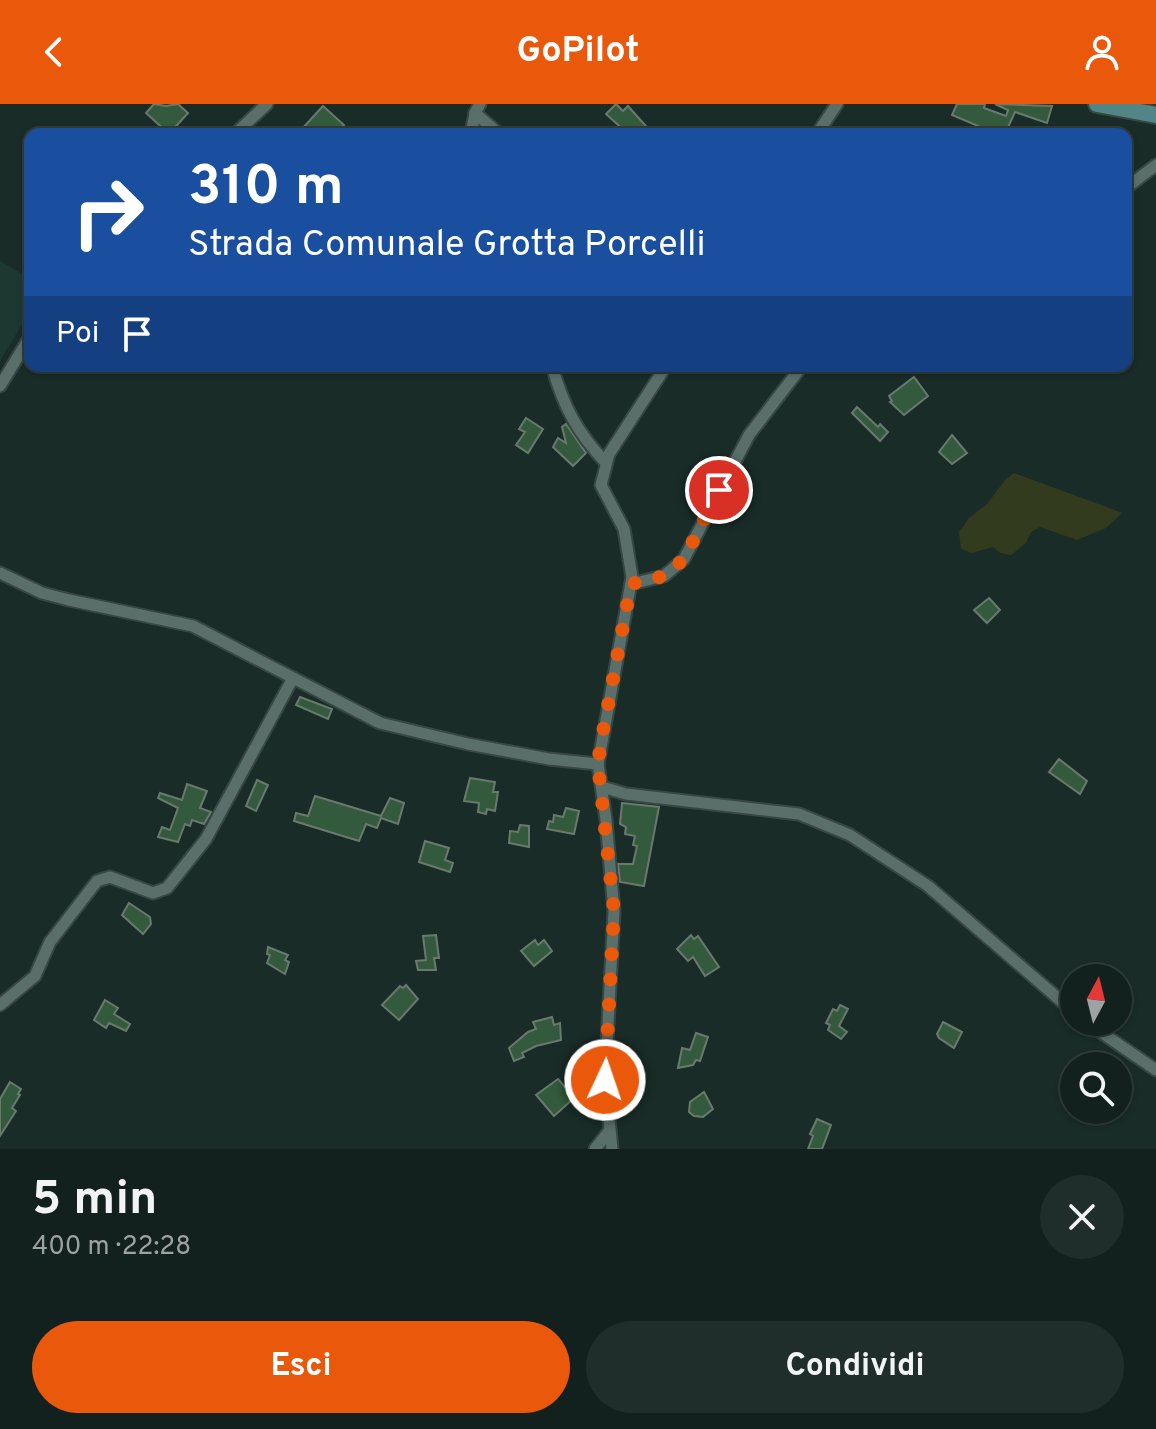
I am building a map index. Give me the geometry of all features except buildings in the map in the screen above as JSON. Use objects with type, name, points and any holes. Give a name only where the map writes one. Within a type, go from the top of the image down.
[{"type":"main road","points":[[1097,104],[1156,115]]},
{"type":"street","points":[[241,128],[267,104]]},
{"type":"street","points":[[821,128],[837,104]]},
{"type":"street","points":[[478,109],[494,128]]},
{"type":"street","points":[[1132,183],[1156,165]]},
{"type":"street","points":[[0,386],[24,347]]},
{"type":"street","points":[[554,372],[569,416],[582,437],[606,463]]},
{"type":"street","points":[[612,1149],[605,1080],[614,911],[598,764],[632,577],[624,529],[601,485],[609,454],[662,372]]},
{"type":"street","points":[[631,584],[664,576],[684,559],[749,435],[797,372]]},
{"type":"street","points":[[0,573],[42,593],[193,626],[380,723],[468,744],[549,759],[598,764]]},
{"type":"street","points":[[0,1005],[35,976],[50,942],[97,881],[110,877],[153,893],[167,888],[206,839],[293,678]]},
{"type":"street","points":[[602,787],[626,794],[799,814],[850,835],[928,886],[1060,1000]]},
{"type":"street","points":[[1106,1036],[1156,1070]]},
{"type":"street","points":[[595,1149],[610,1130]]},
{"type":"shaded area","points":[[0,261],[24,275],[24,321],[0,361]]},
{"type":"shaded area","points":[[1014,473],[1122,513],[1106,528],[1077,540],[1040,527],[1031,532],[1026,543],[1011,555],[1000,553],[993,547],[972,553],[961,549],[959,532]]},
{"type":"route","points":[[605,1080],[614,911],[598,764],[631,584],[664,576],[684,559],[719,490]]}]
